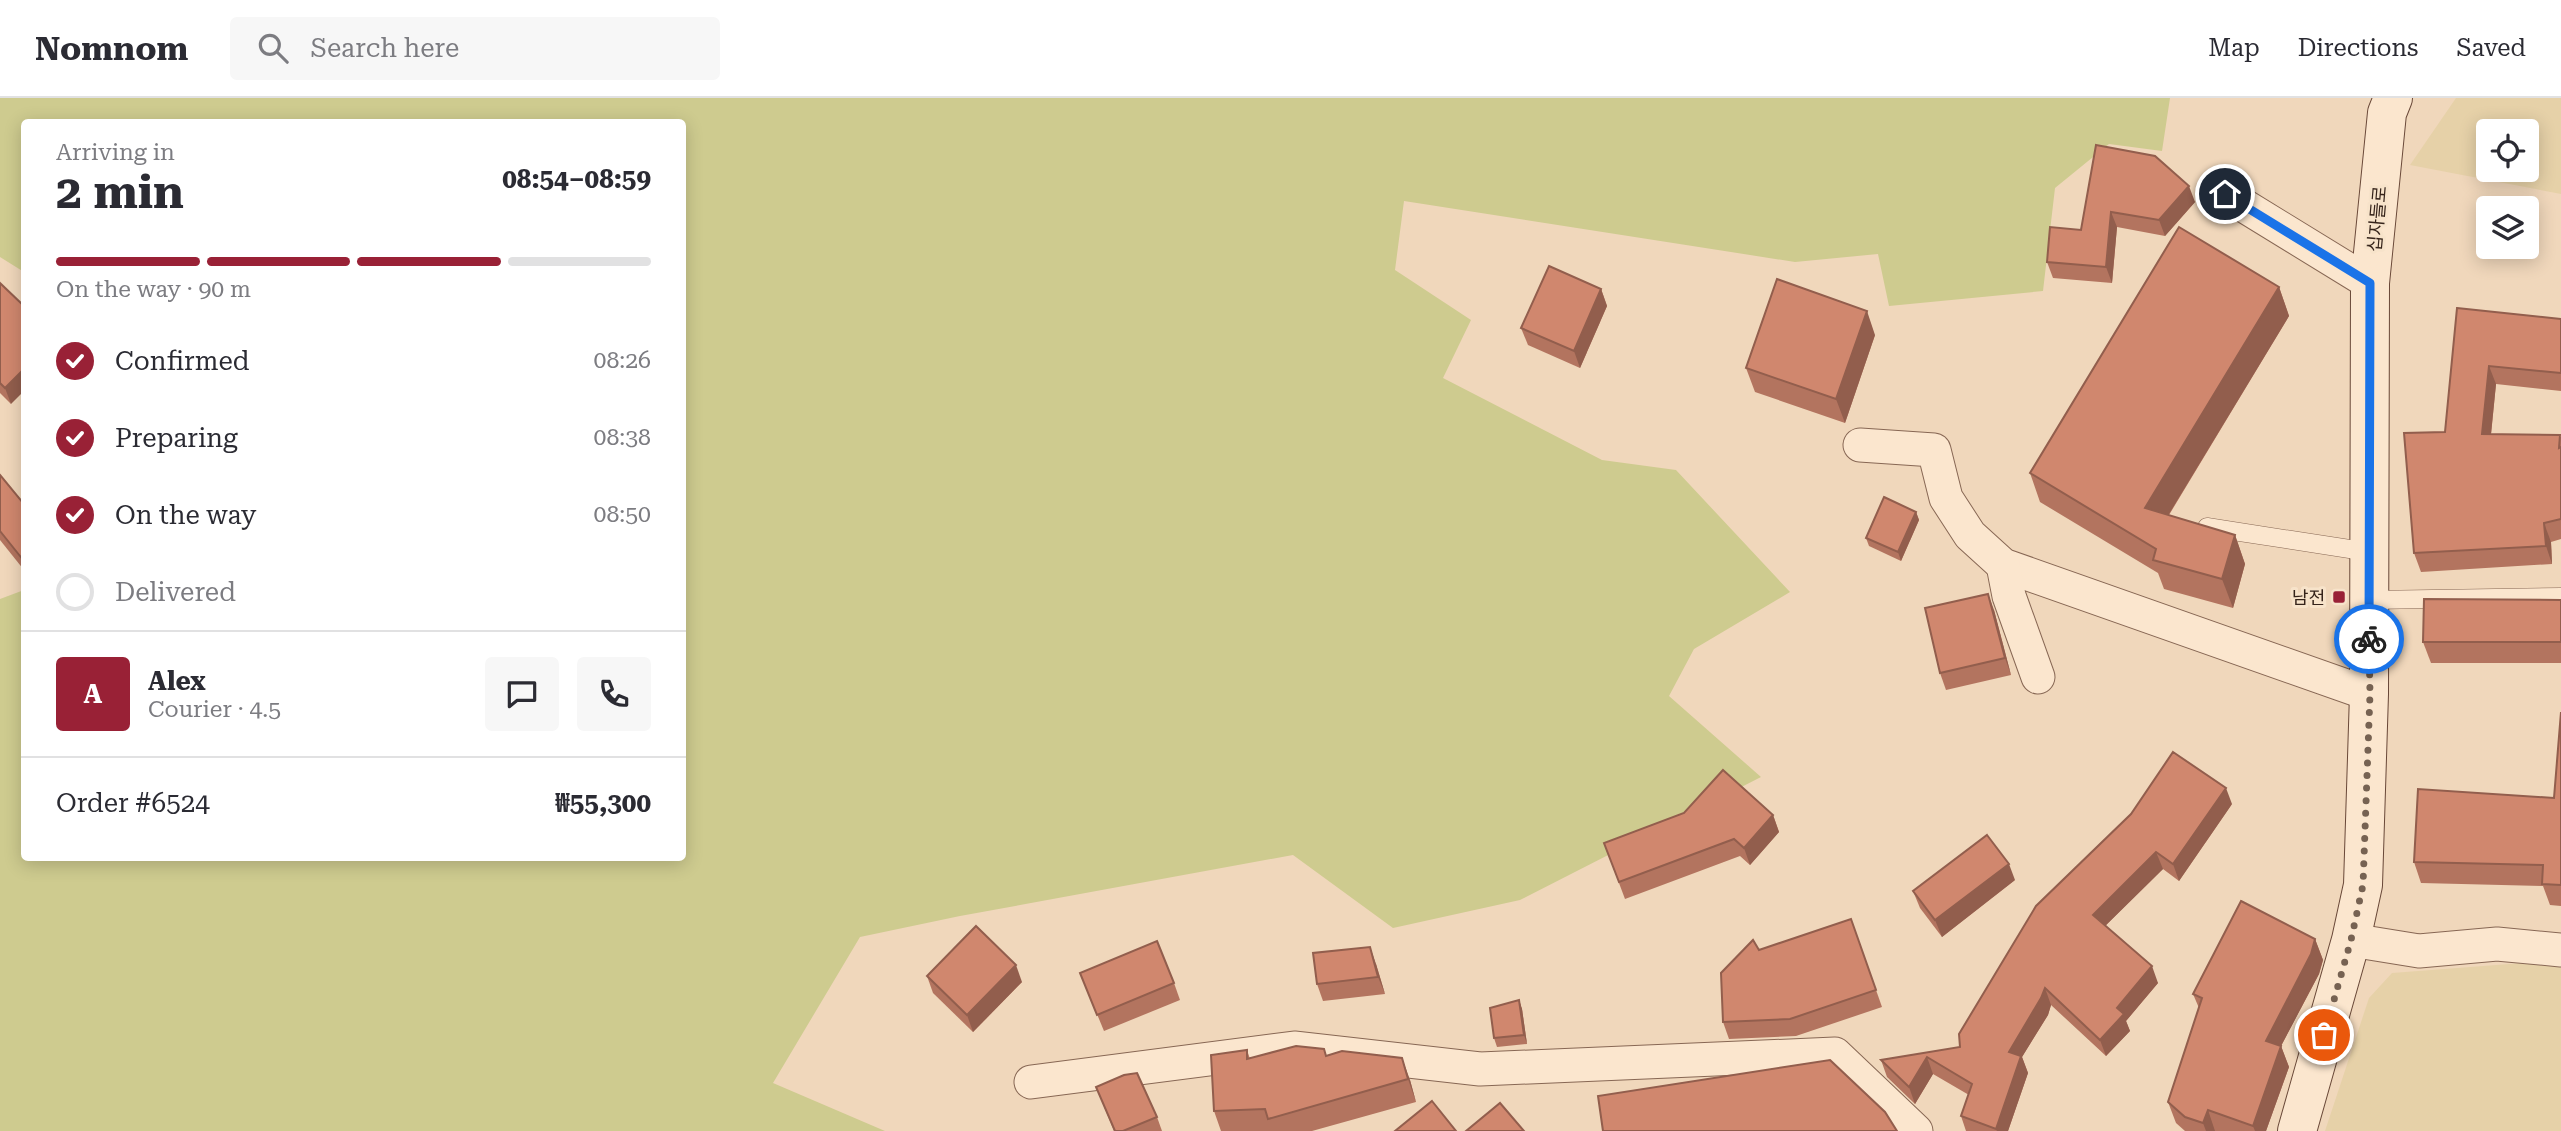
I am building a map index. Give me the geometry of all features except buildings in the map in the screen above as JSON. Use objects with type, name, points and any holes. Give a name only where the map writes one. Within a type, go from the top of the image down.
[{"type":"main road","name":"십자들로","points":[[2297,1131],[2351,940],[2363,885],[2370,694],[2370,283],[2387,113],[2393,98]]},
{"type":"street","points":[[2225,194],[2370,283]]},
{"type":"street","points":[[1860,444],[1934,450],[1947,498],[1970,535],[2003,565],[2370,694]]},
{"type":"street","points":[[2003,565],[2010,596],[2038,677]]},
{"type":"street","points":[[2351,940],[2419,951],[2497,944],[2561,950]]},
{"type":"street","points":[[1031,1082],[1294,1048],[1480,1069],[1835,1054],[1916,1131]]},
{"type":"lane","points":[[2207,527],[2369,552]]},
{"type":"lane","points":[[2369,600],[2561,597]]},
{"type":"shaded area","points":[[0,98],[2170,98],[2162,151],[2109,144],[2055,188],[2043,291],[1889,306],[1878,254],[1795,262],[1404,201],[1395,270],[1471,320],[1443,378],[1602,460],[1676,470],[1790,592],[1694,649],[1669,696],[1761,777],[1520,900],[1393,928],[1293,855],[860,937],[773,1083],[885,1131],[0,1131],[0,599],[21,591],[21,861],[686,861],[686,119],[21,119],[21,270],[0,257]]},
{"type":"shaded area","points":[[2456,98],[2561,98],[2561,194],[2499,182],[2539,182],[2539,119],[2476,119],[2476,178],[2410,165]]},
{"type":"shaded area","points":[[2561,960],[2561,1131],[2325,1131],[2369,998],[2392,973]]},
{"type":"way so far","points":[[2324,1035],[2351,940],[2363,885],[2370,694],[2369,639]]},
{"type":"place","name":"남전","points":[[2339,597]]},
{"type":"route","points":[[2225,194],[2370,283],[2369,639]]}]
